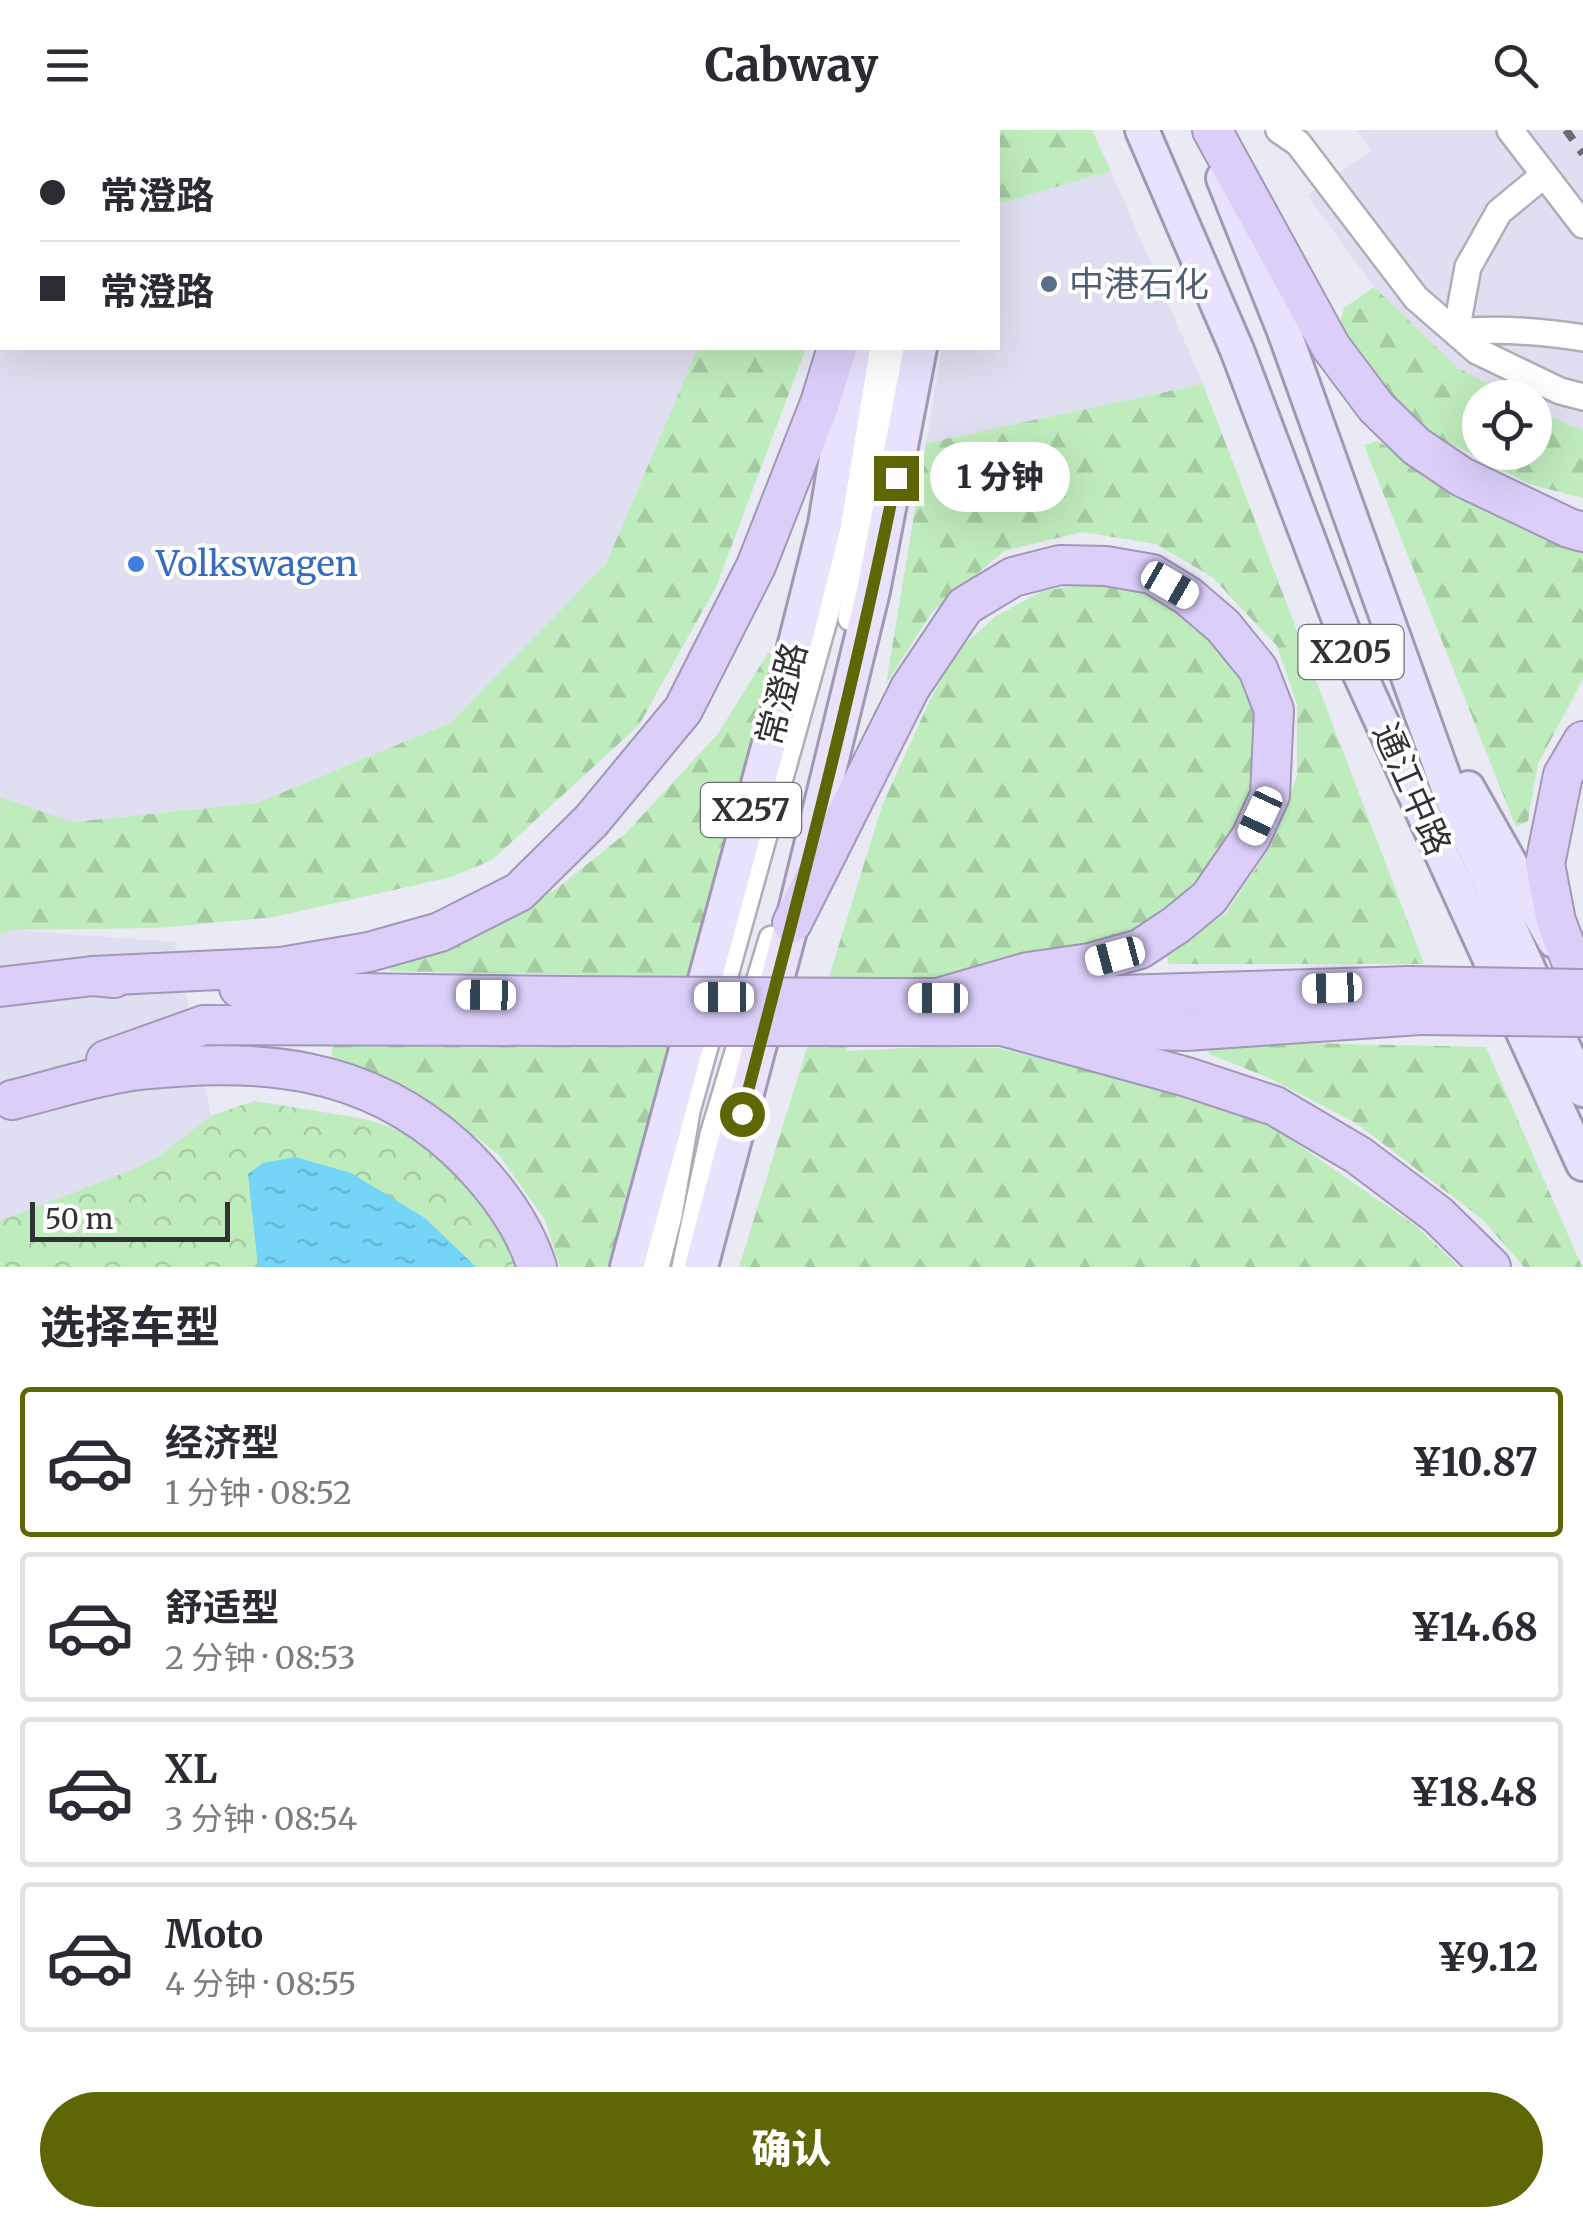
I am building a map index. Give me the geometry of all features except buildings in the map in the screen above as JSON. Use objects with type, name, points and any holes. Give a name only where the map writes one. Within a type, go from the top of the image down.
[{"type":"highway","points":[[1212,130],[1331,347],[1376,407],[1416,446],[1462,478],[1583,532]]},
{"type":"highway","points":[[0,986],[93,976],[281,967],[369,952],[440,932],[519,892],[591,821],[684,710],[756,566],[820,403],[836,350]]},
{"type":"highway","points":[[792,923],[910,688],[965,606],[1012,577],[1060,566],[1106,566],[1152,574],[1188,596],[1223,626],[1258,669],[1274,710],[1270,795],[1250,837],[1209,898],[1140,949],[1090,963],[1028,972],[878,1012]]},
{"type":"highway","points":[[938,998],[1414,1001],[1583,991],[1556,921],[1545,864],[1563,775],[1583,741]]},
{"type":"highway","points":[[93,976],[559,1011]]},
{"type":"highway","points":[[6,1102],[108,1059],[204,1025],[559,1011],[878,1012],[1002,1026],[1186,1031],[1414,1001],[1583,1017]]},
{"type":"highway","points":[[1002,1026],[1275,1106],[1358,1155],[1438,1216],[1491,1267]]},
{"type":"highway","points":[[6,1102],[136,1071],[234,1064],[322,1074],[404,1108],[449,1142],[486,1176],[518,1222],[537,1267]]},
{"type":"main road","name":"通江中路","points":[[1142,130],[1238,350],[1358,670],[1583,1164]]},
{"type":"main road","name":"通江中路","points":[[1204,130],[1284,331],[1450,794],[1583,1090]]},
{"type":"main road","name":"常澄路","points":[[627,1267],[825,524],[854,350]]},
{"type":"main road","name":"常澄路","points":[[702,1267],[873,591],[920,350]]},
{"type":"main road","points":[[1393,632],[1474,799],[1583,991]]},
{"type":"lane","points":[[1279,130],[1298,143],[1416,298],[1477,350],[1560,391],[1583,397]]},
{"type":"lane","points":[[1510,130],[1583,225]]},
{"type":"lane","points":[[1456,332],[1468,268],[1499,212],[1544,175]]},
{"type":"lane","points":[[1456,332],[1510,330],[1583,338]]},
{"type":"lane","points":[[656,1267],[687,1111],[828,606],[878,350]]},
{"type":"lane","points":[[685,1267],[713,1135],[787,890],[847,638],[901,350]]},
{"type":"shaded area","points":[[1357,130],[1583,130],[1583,429],[1552,416],[1552,380],[1482,380],[1458,368],[1374,287],[1307,195],[1371,151]]},
{"type":"shaded area","points":[[1111,171],[1203,384],[926,443],[942,350],[1000,350],[1000,203]]},
{"type":"shaded area","points":[[0,350],[697,350],[606,564],[450,723],[257,803],[73,822],[0,797]]},
{"type":"shaded area","points":[[14,930],[175,942],[211,1116],[254,1101],[365,1119],[0,1267],[0,934]]},
{"type":"green space","points":[[1000,130],[1092,130],[1111,171],[1000,203]]},
{"type":"green space","points":[[1374,287],[1458,368],[1482,380],[1462,380],[1462,449],[1434,435],[1372,377],[1339,327],[1344,308]]},
{"type":"green space","points":[[697,350],[805,350],[716,587],[639,725],[492,860],[451,877],[274,917],[158,928],[14,930],[0,934],[0,797],[73,822],[257,803],[450,723],[606,564]]},
{"type":"green space","points":[[1203,384],[1424,964],[1169,964],[1166,953],[1225,914],[1271,846],[1297,776],[1297,704],[1277,646],[1212,577],[1156,544],[1082,532],[1004,551],[932,612],[886,684],[926,443]]},
{"type":"green space","points":[[1552,416],[1583,429],[1583,498],[1529,484],[1502,470],[1552,470]]},
{"type":"green space","points":[[1378,441],[1503,519],[1583,553],[1583,679],[1538,764],[1528,821],[1516,827],[1364,445]]},
{"type":"green space","points":[[1093,583],[1146,589],[1195,621],[1229,658],[1248,694],[1261,742],[1252,794],[1223,849],[1185,892],[1130,933],[1067,952],[935,980],[873,980],[846,1051],[996,1048],[1159,1087],[1274,1128],[1416,1226],[1459,1267],[739,1267],[882,806],[929,702],[959,649],[996,616],[1043,591]]},
{"type":"green space","points":[[768,653],[778,654],[691,977],[390,971],[390,956],[472,935],[556,889],[626,833],[717,735]]},
{"type":"green space","points":[[333,1041],[677,1043],[616,1267],[560,1267],[545,1220],[499,1155],[438,1107],[331,1060]]},
{"type":"green space","points":[[1208,1041],[1486,1047],[1582,1267],[1524,1267],[1482,1219],[1356,1123],[1267,1077],[1209,1054]]},
{"type":"green space","points":[[254,1101],[365,1119],[407,1132],[471,1180],[525,1267],[0,1267],[0,1221],[134,1169],[158,1157],[211,1116]]},
{"type":"water","points":[[295,1157],[351,1173],[425,1218],[476,1267],[258,1267],[248,1174],[263,1163]]},
{"type":"railway","points":[[1566,130],[1583,154]]},
{"type":"place","name":"中港石化","points":[[1049,284]]},
{"type":"place","name":"Volkswagen","points":[[136,564]]},
{"type":"route","points":[[742,1114],[873,591],[896,478]]}]
